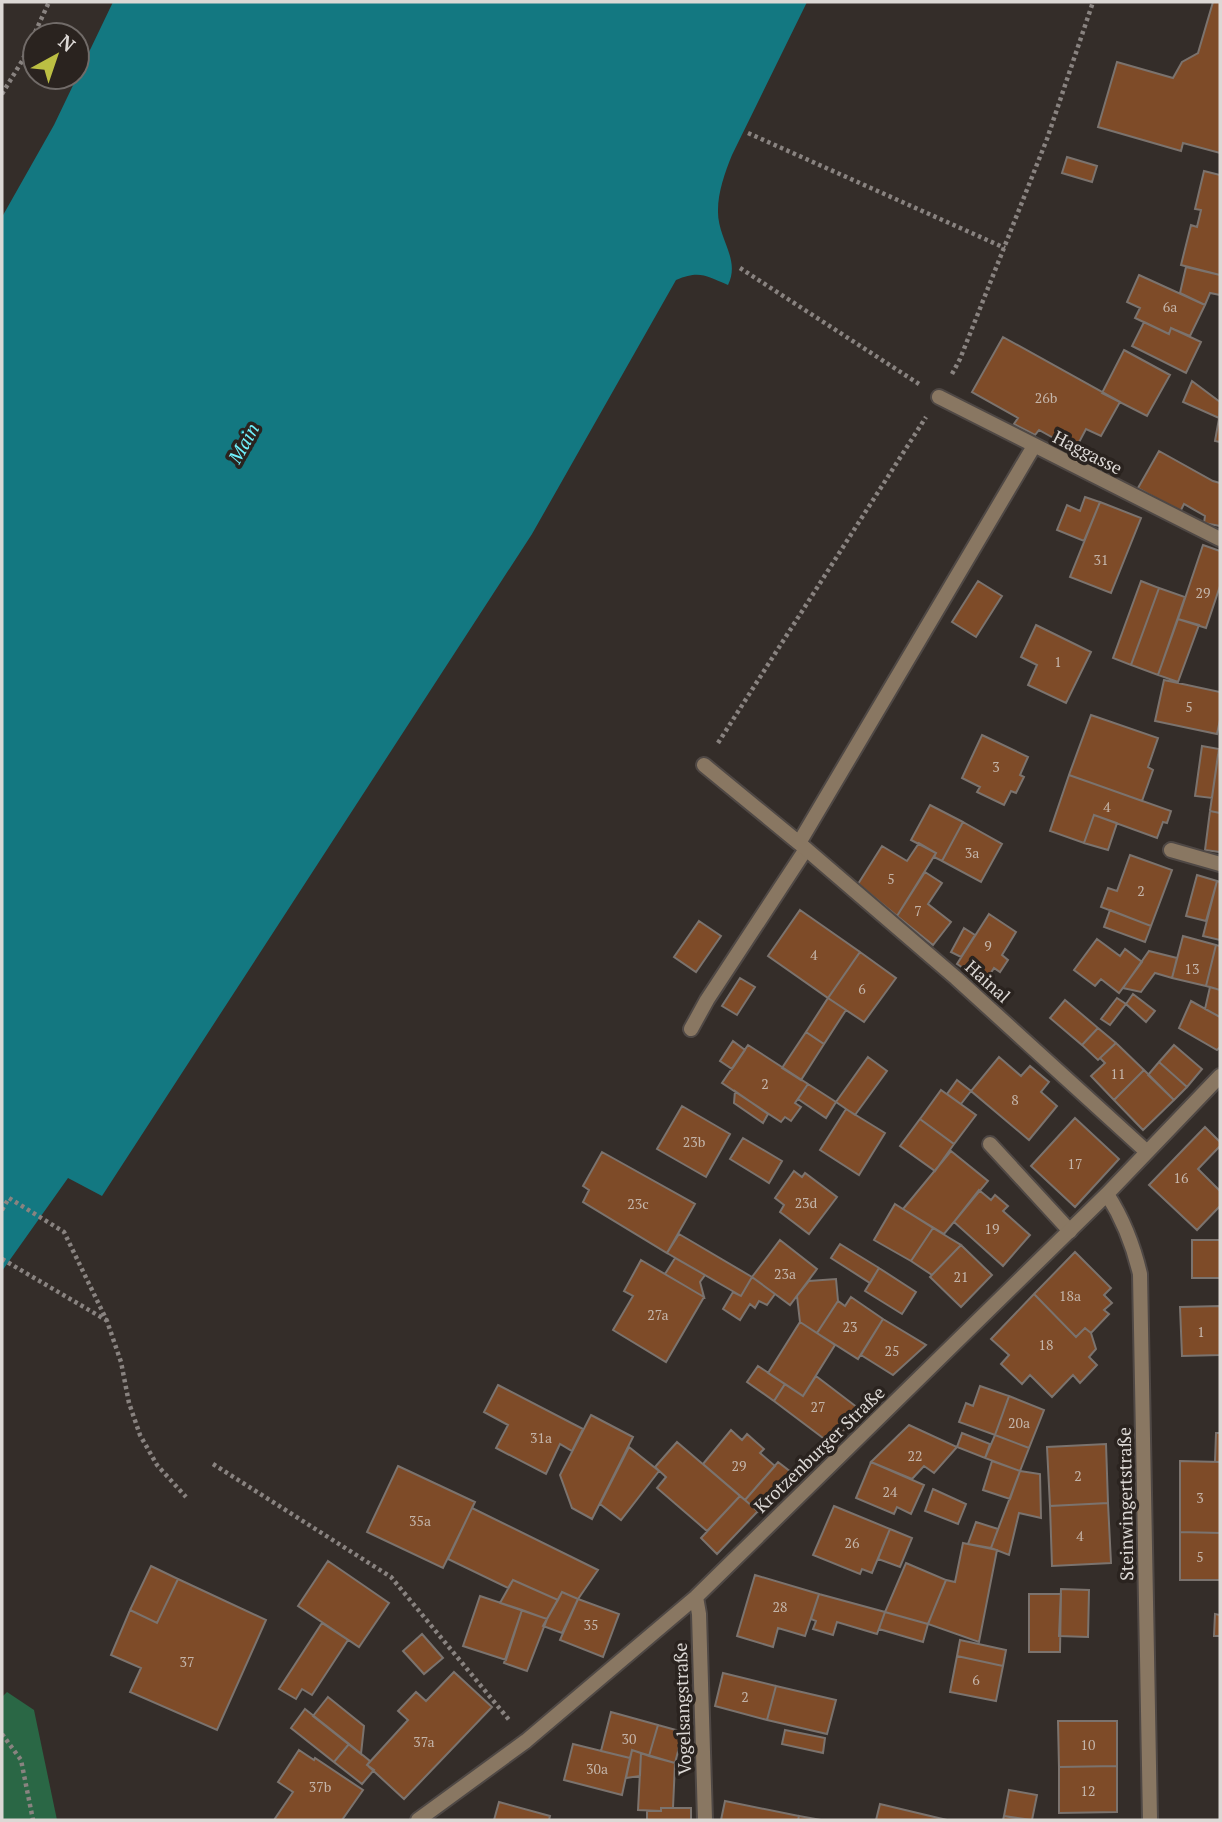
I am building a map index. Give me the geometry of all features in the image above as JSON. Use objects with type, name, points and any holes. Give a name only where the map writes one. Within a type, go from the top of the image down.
[{"type":"street","name":"Haggasse","points":[[939,397],[1220,538]]},
{"type":"street","points":[[691,1029],[803,846],[1034,446]]},
{"type":"street","name":"Hainal","points":[[704,765],[956,978],[1147,1153]]},
{"type":"street","points":[[1171,850],[1220,864]]},
{"type":"street","name":"Krotzenburger Straße","points":[[418,1820],[526,1741],[696,1597],[1070,1231],[1220,1076]]},
{"type":"street","points":[[989,1143],[1070,1231]]},
{"type":"street","name":"Steinwingertstraße","points":[[1107,1194],[1130,1236],[1140,1274],[1150,1820]]},
{"type":"street","name":"Vogelsangstraße","points":[[696,1597],[699,1614],[705,1820]]},
{"type":"path","points":[[2,94],[22,61],[49,2]]},
{"type":"path","points":[[748,133],[1004,248]]},
{"type":"path","points":[[740,268],[939,397]]},
{"type":"path","points":[[2,1210],[9,1198],[64,1232],[107,1321],[140,1435],[157,1465],[186,1497]]},
{"type":"path","points":[[2,1259],[107,1321]]},
{"type":"path","points":[[212,1464],[391,1577],[526,1741]]},
{"type":"path","points":[[2,1734],[21,1760],[33,1820]]},
{"type":"green space","points":[[7,1692],[34,1710],[57,1820],[2,1820],[2,1697]]},
{"type":"water","name":"Main","points":[[113,2],[807,2],[732,155],[722,182],[718,210],[732,266],[728,285],[697,275],[676,280],[532,534],[102,1196],[68,1178],[2,1271],[2,217],[70,91],[91,91],[91,48]]},
{"type":"building","points":[[1213,2],[1220,2],[1220,153],[1183,143],[1181,151],[1098,127],[1117,62],[1173,78],[1182,62],[1198,53]]},
{"type":"building","points":[[1067,157],[1097,166],[1092,182],[1062,173]]},
{"type":"building","points":[[1204,171],[1220,175],[1220,275],[1181,265],[1191,225],[1197,227],[1201,210],[1195,209]]},
{"type":"building","points":[[1186,267],[1220,275],[1220,295],[1210,293],[1205,305],[1180,293]]},
{"type":"building","points":[[1139,275],[1205,305],[1190,336],[1171,328],[1169,334],[1135,318],[1140,308],[1127,302]]},
{"type":"building","points":[[1144,322],[1169,334],[1171,328],[1201,342],[1186,373],[1132,346]]},
{"type":"building","points":[[1003,337],[1120,402],[1101,436],[1086,429],[1075,450],[1039,430],[1035,435],[1014,424],[1018,418],[972,392]]},
{"type":"building","points":[[1124,350],[1170,375],[1147,416],[1102,393]]},
{"type":"building","points":[[1192,381],[1220,402],[1219,418],[1183,402]]},
{"type":"building","points":[[1220,413],[1220,442],[1215,441]]},
{"type":"building","points":[[1159,451],[1220,483],[1220,526],[1204,523],[1205,516],[1184,504],[1180,512],[1138,488]]},
{"type":"building","points":[[1085,497],[1100,502],[1084,541],[1057,530],[1067,505],[1080,511]]},
{"type":"building","points":[[1100,502],[1141,518],[1111,593],[1070,577]]},
{"type":"building","points":[[1203,545],[1220,551],[1220,586],[1206,628],[1178,619]]},
{"type":"building","points":[[978,581],[1002,596],[976,637],[952,622]]},
{"type":"building","points":[[1141,581],[1159,588],[1131,665],[1113,658]]},
{"type":"building","points":[[1159,588],[1185,597],[1158,675],[1131,665]]},
{"type":"building","points":[[1178,619],[1199,625],[1178,682],[1158,675]]},
{"type":"building","points":[[1036,625],[1091,652],[1066,703],[1028,685],[1037,665],[1021,657]]},
{"type":"building","points":[[1164,680],[1220,692],[1217,734],[1155,721]]},
{"type":"building","points":[[1091,715],[1158,738],[1148,767],[1153,770],[1142,801],[1069,775]]},
{"type":"building","points":[[982,735],[1028,757],[1020,775],[1024,777],[1016,793],[1011,791],[1004,805],[977,792],[980,787],[962,778]]},
{"type":"building","points":[[1202,746],[1219,749],[1212,798],[1195,796]]},
{"type":"building","points":[[1220,755],[1220,813],[1210,811]]},
{"type":"building","points":[[1069,775],[1171,811],[1167,823],[1163,822],[1157,838],[1094,815],[1084,843],[1050,831]]},
{"type":"building","points":[[930,805],[963,822],[942,861],[934,857],[936,853],[911,840]]},
{"type":"building","points":[[1210,811],[1220,813],[1220,852],[1205,850]]},
{"type":"building","points":[[1094,815],[1117,823],[1108,850],[1084,843]]},
{"type":"building","points":[[963,822],[1002,844],[981,882],[942,861]]},
{"type":"building","points":[[919,843],[936,853],[897,916],[858,884],[882,846],[907,861]]},
{"type":"building","points":[[1130,855],[1172,870],[1151,926],[1101,907],[1108,888],[1117,891]]},
{"type":"building","points":[[925,872],[942,883],[928,904],[951,922],[933,945],[897,916]]},
{"type":"building","points":[[1197,875],[1217,881],[1206,921],[1186,916]]},
{"type":"building","points":[[1217,881],[1220,882],[1220,940],[1203,936]]},
{"type":"building","points":[[800,910],[860,952],[828,998],[768,956]]},
{"type":"building","points":[[1110,910],[1151,926],[1145,942],[1104,927]]},
{"type":"building","points":[[989,914],[1016,932],[1002,955],[1008,960],[1000,972],[994,968],[985,982],[957,964]]},
{"type":"building","points":[[699,921],[721,936],[696,972],[674,957]]},
{"type":"building","points":[[964,928],[975,935],[961,957],[951,952]]},
{"type":"building","points":[[1183,936],[1216,945],[1206,986],[1172,978]]},
{"type":"building","points":[[1097,939],[1120,956],[1125,949],[1142,962],[1119,993],[1101,979],[1095,986],[1074,970]]},
{"type":"building","points":[[1216,945],[1220,946],[1220,990],[1206,986]]},
{"type":"building","points":[[1149,951],[1177,958],[1172,978],[1155,973],[1141,992],[1123,988]]},
{"type":"building","points":[[860,952],[896,978],[864,1022],[828,998]]},
{"type":"building","points":[[740,978],[755,987],[737,1015],[722,1006]]},
{"type":"building","points":[[1210,987],[1220,990],[1220,1017],[1205,1009]]},
{"type":"building","points":[[1133,994],[1155,1011],[1146,1022],[1126,1004]]},
{"type":"building","points":[[828,998],[846,1010],[824,1044],[806,1032]]},
{"type":"building","points":[[1117,998],[1126,1004],[1110,1025],[1101,1019]]},
{"type":"building","points":[[1065,1000],[1098,1028],[1082,1045],[1050,1018]]},
{"type":"building","points":[[1191,1001],[1220,1017],[1220,1047],[1217,1050],[1179,1028]]},
{"type":"building","points":[[1098,1028],[1116,1043],[1098,1060],[1082,1045]]},
{"type":"building","points":[[806,1032],[824,1044],[801,1080],[782,1068]]},
{"type":"building","points":[[733,1041],[745,1050],[732,1069],[720,1061]]},
{"type":"building","points":[[1116,1043],[1144,1070],[1114,1100],[1091,1076],[1105,1063],[1100,1058]]},
{"type":"building","points":[[748,1045],[808,1084],[795,1103],[801,1107],[791,1121],[785,1117],[781,1122],[722,1083]]},
{"type":"building","points":[[1174,1045],[1202,1069],[1187,1087],[1159,1062]]},
{"type":"building","points":[[868,1057],[887,1071],[855,1115],[836,1102]]},
{"type":"building","points":[[999,1057],[1021,1076],[1030,1066],[1049,1082],[1041,1092],[1057,1106],[1029,1140],[971,1091]]},
{"type":"building","points":[[1159,1062],[1187,1087],[1174,1100],[1148,1075]]},
{"type":"building","points":[[1144,1070],[1174,1100],[1143,1130],[1114,1100]]},
{"type":"building","points":[[957,1080],[971,1091],[961,1104],[947,1094]]},
{"type":"building","points":[[808,1084],[836,1102],[826,1118],[798,1099]]},
{"type":"building","points":[[941,1090],[976,1115],[954,1144],[920,1119]]},
{"type":"building","points":[[735,1091],[768,1114],[763,1123],[734,1103]]},
{"type":"building","points":[[682,1106],[730,1134],[706,1177],[657,1149]]},
{"type":"building","points":[[846,1109],[885,1133],[859,1175],[820,1150]]},
{"type":"building","points":[[1075,1118],[1119,1159],[1075,1207],[1031,1166]]},
{"type":"building","points":[[920,1119],[954,1144],[935,1171],[900,1146]]},
{"type":"building","points":[[1205,1127],[1220,1142],[1220,1146],[1198,1169],[1220,1191],[1220,1206],[1197,1230],[1149,1185]]},
{"type":"building","points":[[743,1138],[782,1161],[769,1183],[730,1159]]},
{"type":"building","points":[[951,1151],[988,1181],[944,1234],[903,1209]]},
{"type":"building","points":[[602,1152],[695,1204],[667,1253],[583,1202],[589,1190],[583,1186]]},
{"type":"building","points":[[794,1171],[802,1177],[805,1173],[837,1197],[809,1234],[780,1212],[784,1205],[775,1198]]},
{"type":"building","points":[[979,1190],[991,1200],[995,1195],[1008,1206],[1003,1211],[1030,1235],[1003,1266],[954,1222]]},
{"type":"building","points":[[895,1204],[933,1228],[911,1261],[874,1240]]},
{"type":"building","points":[[933,1228],[961,1245],[932,1275],[911,1261]]},
{"type":"building","points":[[679,1234],[752,1277],[741,1296],[667,1253]]},
{"type":"building","points":[[780,1240],[817,1269],[790,1305],[752,1277]]},
{"type":"building","points":[[1192,1240],[1220,1240],[1220,1278],[1192,1278]]},
{"type":"building","points":[[840,1244],[879,1268],[870,1283],[831,1258]]},
{"type":"building","points":[[961,1245],[992,1275],[961,1307],[930,1277]]},
{"type":"building","points":[[1075,1252],[1111,1288],[1104,1295],[1112,1303],[1104,1310],[1109,1314],[1091,1333],[1085,1328],[1076,1337],[1034,1294]]},
{"type":"building","points":[[675,1258],[705,1275],[700,1282],[704,1297],[665,1274]]},
{"type":"building","points":[[641,1260],[704,1297],[666,1362],[613,1330],[633,1296],[624,1291]]},
{"type":"building","points":[[879,1268],[916,1292],[902,1314],[865,1291]]},
{"type":"building","points":[[752,1277],[775,1294],[767,1305],[759,1301],[755,1308],[750,1304],[740,1320],[723,1309],[733,1292],[741,1296]]},
{"type":"building","points":[[836,1279],[838,1301],[817,1333],[800,1322],[797,1296],[809,1281]]},
{"type":"building","points":[[1034,1294],[1076,1337],[1085,1328],[1091,1333],[1096,1349],[1089,1357],[1097,1365],[1080,1383],[1073,1375],[1052,1397],[1030,1375],[1022,1384],[1001,1364],[1009,1355],[991,1339]]},
{"type":"building","points":[[851,1297],[883,1319],[858,1359],[817,1333],[838,1301],[845,1306]]},
{"type":"building","points":[[1220,1306],[1220,1355],[1182,1356],[1180,1307]]},
{"type":"building","points":[[883,1319],[926,1345],[893,1375],[861,1355]]},
{"type":"building","points":[[800,1322],[835,1345],[803,1396],[768,1373]]},
{"type":"building","points":[[758,1366],[785,1384],[774,1401],[747,1382]]},
{"type":"building","points":[[816,1376],[862,1411],[831,1444],[774,1401],[785,1384],[803,1396]]},
{"type":"building","points":[[498,1385],[583,1429],[572,1451],[560,1444],[546,1474],[496,1448],[508,1425],[484,1412]]},
{"type":"building","points":[[980,1386],[1009,1396],[995,1435],[959,1422],[966,1403],[973,1406]]},
{"type":"building","points":[[1009,1396],[1044,1410],[1029,1448],[995,1435]]},
{"type":"building","points":[[591,1415],[633,1437],[592,1519],[572,1508],[560,1475]]},
{"type":"building","points":[[909,1425],[957,1447],[934,1473],[924,1466],[912,1479],[871,1462]]},
{"type":"building","points":[[731,1430],[742,1440],[747,1434],[764,1449],[760,1453],[775,1466],[745,1500],[703,1464]]},
{"type":"building","points":[[962,1433],[990,1444],[985,1458],[957,1447]]},
{"type":"building","points":[[1216,1433],[1220,1433],[1220,1462],[1215,1462]]},
{"type":"building","points":[[995,1435],[1029,1448],[1020,1471],[985,1458]]},
{"type":"building","points":[[677,1442],[740,1496],[707,1531],[657,1488],[666,1477],[655,1467]]},
{"type":"building","points":[[1106,1444],[1108,1503],[1050,1506],[1047,1447]]},
{"type":"building","points":[[629,1447],[659,1471],[621,1520],[600,1504]]},
{"type":"building","points":[[992,1461],[1020,1471],[1010,1499],[983,1490]]},
{"type":"building","points":[[1180,1461],[1220,1462],[1220,1533],[1180,1532]]},
{"type":"building","points":[[778,1462],[796,1476],[762,1515],[745,1500]]},
{"type":"building","points":[[871,1462],[924,1485],[911,1514],[897,1507],[894,1514],[856,1498]]},
{"type":"building","points":[[398,1466],[475,1502],[443,1568],[367,1532]]},
{"type":"building","points":[[1020,1471],[1040,1474],[1041,1518],[1019,1513],[1009,1555],[991,1548]]},
{"type":"building","points":[[933,1489],[966,1504],[958,1524],[925,1511]]},
{"type":"building","points":[[740,1496],[758,1511],[717,1554],[701,1538]]},
{"type":"building","points":[[1108,1503],[1111,1563],[1052,1566],[1050,1506]]},
{"type":"building","points":[[834,1506],[890,1529],[872,1573],[862,1569],[860,1574],[813,1555]]},
{"type":"building","points":[[472,1508],[598,1570],[578,1599],[562,1592],[558,1600],[513,1580],[508,1588],[448,1559]]},
{"type":"building","points":[[976,1522],[998,1529],[991,1548],[968,1544]]},
{"type":"building","points":[[890,1529],[912,1538],[900,1567],[878,1559]]},
{"type":"building","points":[[1180,1532],[1220,1533],[1220,1580],[1180,1580]]},
{"type":"building","points":[[963,1543],[997,1550],[979,1642],[928,1624],[946,1580],[955,1582]]},
{"type":"building","points":[[328,1561],[389,1603],[359,1647],[298,1606]]},
{"type":"building","points":[[906,1563],[946,1580],[928,1624],[885,1612]]},
{"type":"building","points":[[151,1566],[178,1579],[157,1623],[130,1610]]},
{"type":"building","points":[[755,1575],[819,1594],[805,1636],[778,1628],[773,1647],[737,1636]]},
{"type":"building","points":[[178,1579],[266,1620],[217,1730],[130,1692],[141,1668],[111,1655],[130,1610],[157,1623]]},
{"type":"building","points":[[513,1580],[558,1600],[547,1619],[500,1603]]},
{"type":"building","points":[[1061,1589],[1089,1590],[1088,1637],[1059,1636]]},
{"type":"building","points":[[562,1592],[578,1599],[562,1633],[543,1626]]},
{"type":"building","points":[[819,1594],[885,1612],[877,1634],[837,1622],[833,1635],[813,1629],[816,1621],[811,1619]]},
{"type":"building","points":[[1029,1594],[1061,1594],[1060,1652],[1029,1652]]},
{"type":"building","points":[[480,1596],[522,1610],[506,1660],[463,1646]]},
{"type":"building","points":[[578,1599],[619,1614],[603,1657],[560,1640]]},
{"type":"building","points":[[522,1610],[547,1619],[527,1671],[504,1663]]},
{"type":"building","points":[[885,1612],[928,1624],[923,1642],[879,1629]]},
{"type":"building","points":[[1215,1614],[1220,1615],[1220,1636],[1214,1636]]},
{"type":"building","points":[[322,1623],[348,1640],[312,1695],[302,1689],[296,1699],[279,1689]]},
{"type":"building","points":[[422,1634],[443,1658],[424,1674],[403,1651]]},
{"type":"building","points":[[960,1640],[1006,1650],[1003,1666],[957,1656]]},
{"type":"building","points":[[957,1656],[1003,1666],[996,1701],[950,1692]]},
{"type":"building","points":[[454,1672],[492,1707],[404,1799],[367,1765],[408,1720],[398,1711],[416,1692],[426,1701]]},
{"type":"building","points":[[723,1673],[776,1686],[767,1720],[715,1706]]},
{"type":"building","points":[[776,1686],[836,1700],[827,1734],[767,1720]]},
{"type":"building","points":[[328,1697],[364,1726],[361,1754],[313,1716]]},
{"type":"building","points":[[305,1709],[349,1744],[334,1762],[291,1728]]},
{"type":"building","points":[[611,1712],[658,1725],[649,1756],[632,1750],[630,1758],[601,1751]]},
{"type":"building","points":[[1058,1721],[1117,1721],[1117,1766],[1059,1767]]},
{"type":"building","points":[[658,1725],[683,1732],[675,1763],[649,1756]]},
{"type":"building","points":[[785,1730],[825,1738],[823,1753],[782,1744]]},
{"type":"building","points":[[349,1744],[370,1761],[367,1765],[374,1770],[362,1784],[334,1762]]},
{"type":"building","points":[[573,1744],[630,1758],[622,1795],[564,1780]]},
{"type":"building","points":[[299,1750],[363,1790],[342,1820],[274,1820],[293,1792],[278,1782]]},
{"type":"building","points":[[632,1750],[641,1753],[640,1776],[626,1778]]},
{"type":"building","points":[[641,1753],[675,1763],[673,1808],[661,1808],[661,1811],[638,1810]]},
{"type":"building","points":[[1117,1766],[1117,1812],[1059,1813],[1059,1767]]},
{"type":"building","points":[[1009,1790],[1037,1795],[1032,1820],[1004,1816]]},
{"type":"building","points":[[725,1801],[799,1816],[798,1820],[721,1820]]},
{"type":"building","points":[[499,1802],[550,1816],[549,1820],[494,1820]]},
{"type":"building","points":[[880,1804],[947,1820],[876,1820]]},
{"type":"building","points":[[661,1808],[691,1808],[691,1820],[647,1820],[647,1811],[661,1811]]},
{"type":"building","points":[[799,1816],[821,1820],[798,1820]]},
{"type":"building","points":[[1004,1816],[1026,1820],[1003,1820]]}]
